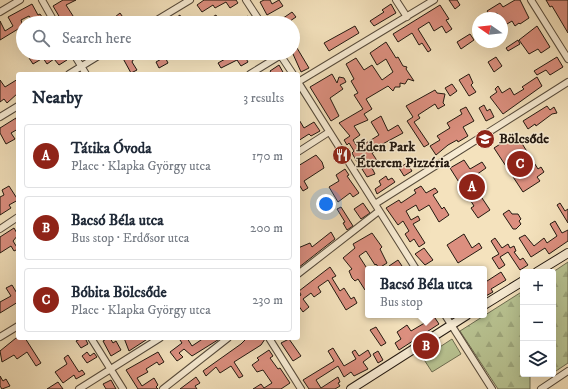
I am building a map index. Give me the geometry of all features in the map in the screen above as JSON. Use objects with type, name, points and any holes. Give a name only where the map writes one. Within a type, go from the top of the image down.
[{"type":"street","points":[[0,12],[20,0]]},
{"type":"street","points":[[42,0],[51,16]]},
{"type":"street","points":[[164,16],[190,0]]},
{"type":"street","points":[[246,0],[256,16]]},
{"type":"street","points":[[396,0],[407,17]]},
{"type":"street","points":[[300,81],[434,0]]},
{"type":"street","points":[[531,0],[568,59]]},
{"type":"street","points":[[77,60],[85,72]]},
{"type":"street","points":[[72,72],[91,60]]},
{"type":"street","points":[[253,72],[271,60]]},
{"type":"street","points":[[284,60],[292,72]]},
{"type":"street","points":[[375,204],[568,82]]},
{"type":"street","points":[[300,85],[414,266]]},
{"type":"street","points":[[0,117],[16,107]]},
{"type":"street","points":[[300,151],[329,132]]},
{"type":"street","points":[[300,272],[379,211]]},
{"type":"street","points":[[0,228],[16,219]]},
{"type":"street","points":[[542,269],[568,253]]},
{"type":"street","points":[[487,303],[520,283]]},
{"type":"street","points":[[447,318],[492,389]]},
{"type":"street","points":[[351,389],[462,318]]},
{"type":"street","points":[[0,337],[16,327]]},
{"type":"street","points":[[92,340],[123,389]]},
{"type":"street","points":[[79,389],[110,368],[157,340]]},
{"type":"street","points":[[166,388],[226,340]]},
{"type":"street","points":[[270,340],[301,389]]},
{"type":"street","points":[[541,389],[568,371]]},
{"type":"green space","points":[[568,262],[568,363],[556,371],[556,305],[556,270]]},
{"type":"green space","points":[[520,293],[520,377],[530,377],[530,389],[498,389],[460,331],[480,318],[487,318],[487,314]]},
{"type":"green space","points":[[452,339],[461,354],[432,372],[423,358]]},
{"type":"building","points":[[63,0],[76,0],[66,5],[73,16],[59,16],[53,6]]},
{"type":"building","points":[[204,0],[236,0],[238,3],[230,8],[226,2],[215,8],[213,5],[202,12],[197,5]]},
{"type":"building","points":[[270,0],[272,4],[279,0],[283,6],[267,15],[260,2]]},
{"type":"building","points":[[449,0],[457,0],[460,5],[455,9]]},
{"type":"building","points":[[515,0],[520,0],[529,18],[515,26],[512,21],[508,23],[508,12],[487,11],[500,3],[503,7]]},
{"type":"building","points":[[546,0],[568,0],[568,33],[552,6],[550,7]]},
{"type":"building","points":[[32,4],[38,15],[40,14],[41,16],[16,16],[16,30],[0,40],[0,21],[5,31],[13,26],[8,17]]},
{"type":"building","points":[[391,4],[396,13],[374,26],[370,21],[384,12],[382,10]]},
{"type":"building","points":[[440,5],[449,19],[446,20],[452,29],[446,33],[442,26],[434,31],[429,22],[418,29],[431,50],[428,52],[422,43],[419,45],[412,33],[398,42],[393,34]]},
{"type":"building","points":[[292,12],[295,16],[286,16]]},
{"type":"building","points":[[355,26],[359,33],[329,51],[324,43]]},
{"type":"building","points":[[537,26],[550,47],[541,53],[538,49],[529,54],[519,40]]},
{"type":"building","points":[[470,34],[472,37],[472,41],[461,49],[457,42]]},
{"type":"building","points":[[518,40],[520,44],[508,51],[506,48]]},
{"type":"building","points":[[386,42],[396,58],[398,57],[403,66],[407,67],[406,69],[414,81],[408,79],[405,84],[400,83],[400,87],[395,87],[393,91],[388,86],[366,99],[372,109],[364,114],[368,120],[354,126],[360,135],[353,140],[358,148],[379,135],[371,122],[381,116],[388,131],[398,125],[403,133],[377,147],[378,149],[372,153],[378,162],[371,166],[375,174],[367,177],[362,169],[364,168],[360,160],[357,162],[352,153],[354,151],[349,143],[347,145],[344,140],[350,136],[339,123],[363,109],[354,95],[358,93],[351,81],[354,79],[346,64],[356,58],[364,70],[372,65],[382,80],[393,72],[386,59],[377,65],[370,53]]},
{"type":"building","points":[[300,53],[309,68],[301,72],[296,60],[300,60]]},
{"type":"building","points":[[496,57],[502,66],[494,72],[488,62]]},
{"type":"building","points":[[557,57],[563,67],[550,75],[546,70],[537,75],[534,71]]},
{"type":"building","points":[[30,60],[40,60],[33,64]]},
{"type":"building","points":[[44,60],[53,60],[47,64]]},
{"type":"building","points":[[55,60],[67,60],[59,65]]},
{"type":"building","points":[[124,60],[133,60],[132,62],[137,70],[130,72]]},
{"type":"building","points":[[160,60],[166,60],[168,63],[159,68],[156,62]]},
{"type":"building","points":[[223,60],[237,60],[221,68],[218,63]]},
{"type":"building","points":[[237,60],[247,60],[248,62],[241,66]]},
{"type":"building","points":[[279,65],[283,72],[271,72]]},
{"type":"building","points":[[332,74],[337,83],[339,77],[344,78],[346,82],[340,85],[343,89],[330,98],[339,116],[331,121],[310,87]]},
{"type":"building","points":[[469,74],[473,83],[471,85],[476,92],[469,96],[459,80]]},
{"type":"building","points":[[537,77],[542,86],[503,114],[490,97],[497,92],[495,89],[498,86],[502,93],[510,88],[514,95],[524,89],[522,87]]},
{"type":"building","points":[[0,80],[5,87],[16,80],[16,95],[7,103],[4,99],[0,102]]},
{"type":"building","points":[[452,84],[457,91],[450,96],[445,88]]},
{"type":"building","points":[[435,90],[437,93],[445,94],[443,103],[445,105],[438,109],[435,104],[418,115],[420,118],[414,122],[429,144],[424,147],[407,121],[413,117],[406,106]]},
{"type":"building","points":[[484,105],[487,111],[490,109],[494,117],[486,121],[479,108]]},
{"type":"building","points":[[547,106],[550,110],[554,107],[557,113],[552,114],[536,126],[535,124],[528,129],[523,121]]},
{"type":"building","points":[[466,107],[474,121],[463,127],[468,136],[458,142],[457,140],[448,145],[436,155],[430,146],[440,140],[437,136],[450,128],[447,123],[462,114],[460,110]]},
{"type":"building","points":[[16,118],[16,130],[11,133],[15,139],[6,144],[0,133],[0,128]]},
{"type":"building","points":[[300,121],[304,128],[314,122],[320,131],[311,136],[309,134],[300,140]]},
{"type":"building","points":[[516,134],[538,169],[541,167],[544,172],[537,177],[540,181],[523,192],[494,148]]},
{"type":"building","points":[[316,155],[322,162],[324,168],[304,181],[308,188],[303,191],[300,186],[300,165]]},
{"type":"building","points":[[464,160],[470,169],[482,162],[486,168],[476,175],[486,191],[480,195],[490,210],[478,218],[471,208],[474,206],[450,168]]},
{"type":"building","points":[[407,163],[412,171],[404,176],[399,168]]},
{"type":"building","points":[[345,169],[349,175],[347,176],[359,193],[353,197],[350,193],[338,202],[329,187],[339,181],[336,175]]},
{"type":"building","points":[[386,176],[388,180],[392,178],[395,182],[377,194],[375,189],[381,185],[379,181]]},
{"type":"building","points":[[9,186],[16,197],[16,201],[9,205],[11,208],[0,215],[0,197],[4,195],[2,190]]},
{"type":"building","points":[[421,186],[426,193],[435,188],[438,192],[433,195],[442,209],[444,207],[449,215],[439,222],[429,205],[419,211],[416,205],[406,211],[411,220],[418,216],[420,220],[413,224],[425,243],[419,247],[414,239],[410,242],[405,234],[409,231],[403,221],[398,225],[386,208],[399,200],[401,203],[416,193],[414,190]]},
{"type":"building","points":[[363,203],[370,213],[361,219],[354,209]]},
{"type":"building","points":[[560,203],[565,211],[568,209],[568,223],[557,205]]},
{"type":"building","points":[[341,207],[353,226],[347,230],[343,223],[345,222],[337,209]]},
{"type":"building","points":[[509,210],[512,214],[518,214],[521,219],[519,221],[521,224],[516,229],[513,229],[503,214]]},
{"type":"building","points":[[555,221],[562,233],[568,230],[568,241],[549,254],[545,248],[531,257],[519,238],[525,235],[534,246],[544,238],[547,243],[557,236],[550,224]]},
{"type":"building","points":[[14,228],[16,232],[16,237],[13,241],[16,246],[16,250],[14,251],[11,246],[0,253],[0,237]]},
{"type":"building","points":[[331,232],[335,239],[300,266],[300,247],[310,243],[312,247]]},
{"type":"building","points":[[372,233],[382,247],[380,249],[387,263],[382,266],[375,265],[366,251],[359,256],[365,266],[365,290],[358,279],[355,281],[352,278],[349,271],[352,269],[343,258],[355,248],[353,244]]},
{"type":"building","points":[[464,234],[472,248],[479,243],[482,248],[458,263],[447,245]]},
{"type":"building","points":[[495,238],[502,248],[508,244],[510,248],[514,246],[516,251],[514,252],[520,260],[523,258],[528,265],[520,270],[508,252],[500,257],[505,265],[499,269],[492,258],[499,254],[491,241]]},
{"type":"building","points":[[424,248],[433,260],[425,265],[415,254]]},
{"type":"building","points":[[398,260],[402,266],[389,266]]},
{"type":"building","points":[[330,267],[336,276],[332,278],[340,291],[344,288],[351,299],[354,297],[357,303],[346,310],[328,280],[318,287],[321,292],[314,297],[311,293],[303,299],[309,307],[303,312],[300,308],[300,290]]},
{"type":"building","points":[[501,272],[506,280],[491,289],[493,292],[487,295],[487,281]]},
{"type":"building","points":[[12,285],[16,292],[16,303],[0,313],[0,302],[11,296],[6,288]]},
{"type":"building","points":[[427,318],[435,318],[439,324],[399,350],[395,343],[401,339],[397,332],[407,325],[411,331],[428,321]]},
{"type":"building","points":[[376,327],[386,343],[381,346],[370,330]]},
{"type":"building","points":[[16,338],[16,340],[26,340],[41,363],[36,366],[27,352],[17,359],[14,355],[2,362],[0,351]]},
{"type":"building","points":[[86,340],[88,344],[81,348],[76,341]]},
{"type":"building","points":[[111,340],[113,343],[116,341],[121,350],[111,356],[103,341]]},
{"type":"building","points":[[125,340],[146,340],[129,351]]},
{"type":"building","points":[[180,340],[188,340],[192,346],[201,340],[218,340],[192,356],[184,349],[179,353],[183,357],[177,361],[170,352],[182,343]]},
{"type":"building","points":[[245,340],[264,340],[261,345],[234,362],[243,376],[239,378],[231,366],[220,373],[216,367],[206,376],[203,371]]},
{"type":"building","points":[[290,340],[301,356],[293,361],[281,343]]},
{"type":"building","points":[[333,348],[344,366],[356,359],[352,352],[355,350],[359,356],[368,350],[371,356],[363,362],[368,369],[354,376],[351,372],[344,377],[338,366],[316,380],[321,388],[338,377],[340,382],[338,383],[340,386],[335,389],[309,389],[303,380],[334,361],[328,351]]},
{"type":"building","points":[[269,350],[273,356],[270,358],[278,369],[280,368],[290,383],[281,389],[253,389],[261,384],[264,388],[272,383],[263,370],[257,372],[252,365],[259,360],[257,358]]},
{"type":"building","points":[[378,351],[383,360],[378,363],[373,354]]},
{"type":"building","points":[[87,352],[90,356],[94,353],[97,357],[87,363],[82,356]]},
{"type":"building","points":[[158,352],[164,362],[159,365],[157,362],[146,369],[148,372],[137,378],[142,386],[154,378],[158,385],[156,387],[158,389],[138,389],[126,370]]},
{"type":"building","points":[[68,355],[79,372],[82,370],[85,374],[76,379],[74,375],[63,383],[55,372],[67,364],[64,358]]},
{"type":"building","points":[[0,376],[3,381],[6,379],[10,386],[2,389],[0,386]]},
{"type":"building","points":[[196,377],[200,383],[195,386],[197,389],[180,389]]},
{"type":"building","points":[[111,380],[116,389],[106,389],[103,384]]},
{"type":"building","points":[[58,382],[63,389],[47,389]]},
{"type":"place","name":"Bölcsőde","points":[[485,139]]},
{"type":"place","name":"Éden Park Étterem Pizzéria","points":[[342,155]]},
{"type":"place","name":"Bóbita Bölcsőde","points":[[520,164]]},
{"type":"place","name":"Tátika Óvoda","points":[[472,187]]},
{"type":"place","name":"Bacsó Béla utca","points":[[426,346]]}]
